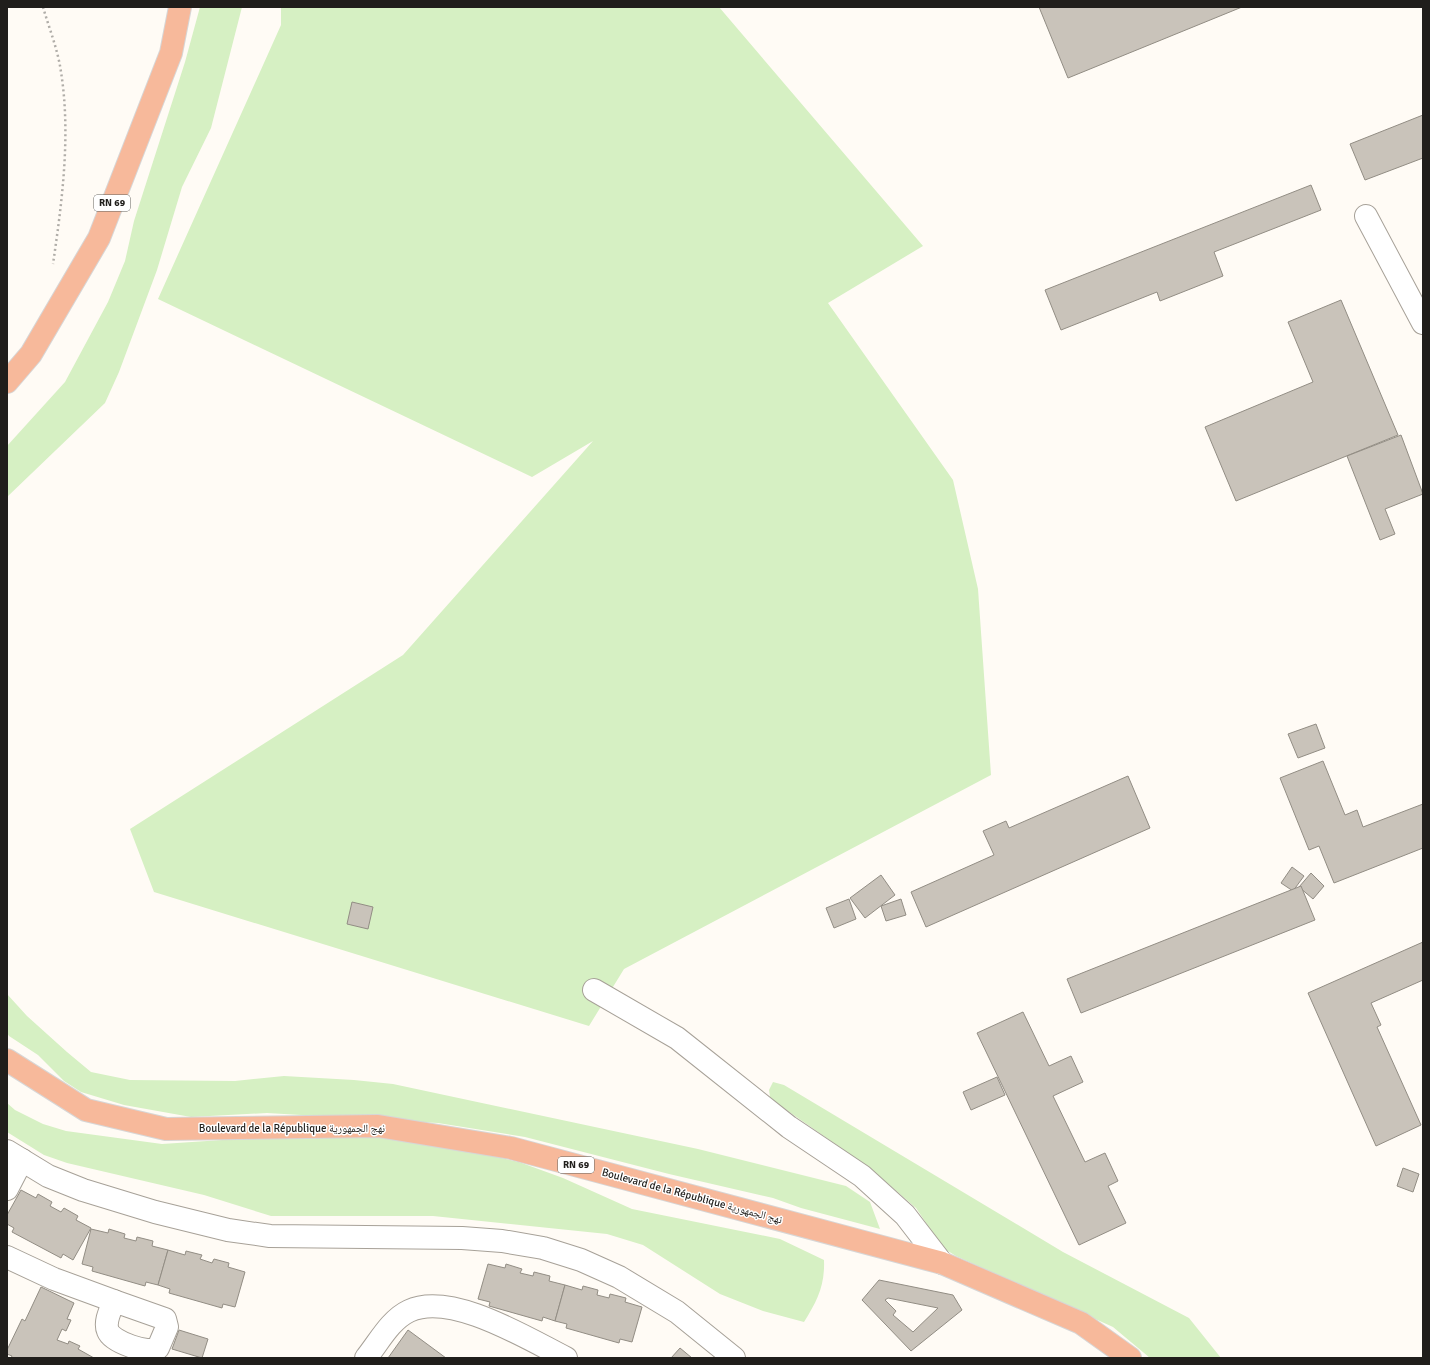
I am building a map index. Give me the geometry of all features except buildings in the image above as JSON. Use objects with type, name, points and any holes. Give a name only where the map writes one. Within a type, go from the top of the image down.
[{"type":"main road","name":"RN 69","points":[[7,382],[31,354],[99,238],[171,53],[180,7]]},
{"type":"main road","name":"Boulevard de la République نهج الجمهورية","points":[[7,1060],[86,1110],[166,1129],[378,1126],[511,1148],[942,1263],[1081,1323],[1130,1358]]},
{"type":"street","points":[[1366,216],[1423,323]]},
{"type":"street","points":[[594,990],[677,1038],[789,1127],[862,1176],[905,1215],[942,1263]]},
{"type":"street","points":[[7,1189],[14,1156],[48,1176],[83,1190],[148,1210],[228,1230],[270,1236],[462,1238],[502,1241],[543,1248],[582,1260],[625,1280],[677,1312],[734,1358]]},
{"type":"street","points":[[7,1257],[54,1279],[114,1301]]},
{"type":"street","points":[[366,1358],[395,1320],[410,1310],[430,1306],[455,1307],[478,1315],[566,1358]]},
{"type":"path","points":[[43,7],[61,71],[65,124],[59,220],[53,266]]},
{"type":"green space","points":[[200,7],[242,7],[211,128],[182,187],[157,270],[119,372],[105,403],[7,497],[7,446],[65,382],[108,302],[125,261],[134,221],[185,62]]},
{"type":"green space","points":[[281,7],[719,7],[923,246],[828,303],[953,480],[978,589],[991,775],[624,969],[589,1026],[154,892],[130,829],[403,655],[593,441],[532,477],[158,299],[281,25]]},
{"type":"green space","points":[[7,994],[27,1016],[91,1072],[130,1080],[235,1081],[284,1076],[393,1084],[698,1149],[846,1186],[870,1202],[880,1229],[801,1208],[773,1198],[669,1174],[525,1137],[438,1123],[267,1113],[191,1117],[124,1105],[81,1092],[64,1081],[38,1055],[9,1036],[7,1033]]},
{"type":"green space","points":[[773,1082],[784,1085],[1063,1252],[1189,1318],[1221,1358],[1150,1358],[1113,1327],[956,1256],[943,1248],[916,1208],[871,1169],[775,1102],[770,1097],[769,1090]]},
{"type":"green space","points":[[7,1103],[15,1110],[43,1124],[66,1131],[162,1144],[281,1136],[366,1136],[449,1146],[519,1162],[563,1178],[632,1209],[780,1239],[824,1260],[822,1286],[813,1307],[804,1322],[763,1311],[720,1294],[643,1245],[607,1234],[433,1216],[271,1216],[204,1195],[67,1163],[44,1155],[7,1132]]}]
